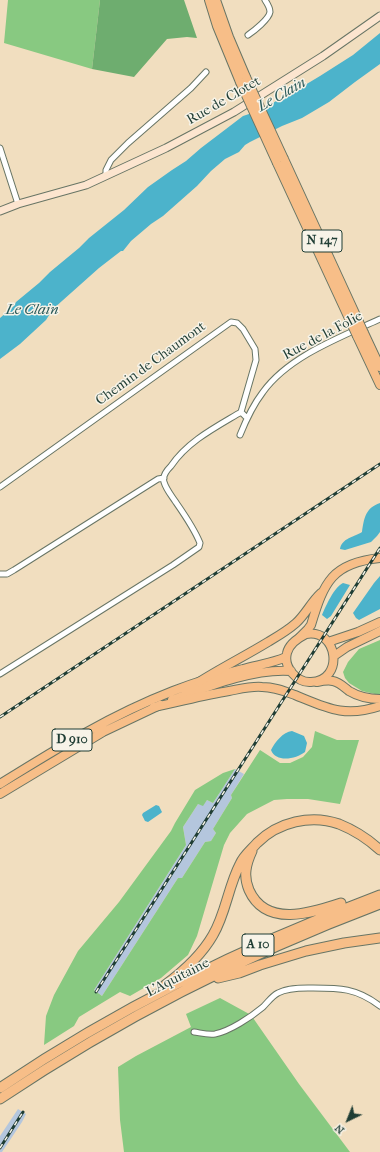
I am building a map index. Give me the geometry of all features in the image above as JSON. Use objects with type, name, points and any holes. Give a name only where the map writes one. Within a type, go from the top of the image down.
[{"type":"highway","points":[[140,1004],[185,970],[207,946],[222,918],[235,874],[244,856],[264,836],[287,824],[313,820],[326,821],[350,829],[380,850]]},
{"type":"highway","points":[[256,844],[247,865],[246,877],[248,888],[254,899],[263,907],[271,911],[286,915],[311,912],[380,890]]},
{"type":"highway","name":"L'Aquitaine","points":[[0,1088],[67,1045],[199,973],[252,947],[380,894]]},
{"type":"highway","name":"L'Aquitaine","points":[[0,1099],[94,1040],[203,981],[295,938],[380,904]]},
{"type":"highway","points":[[203,981],[240,973],[260,965],[306,951],[344,943],[380,938]]},
{"type":"main road","name":"N 147","points":[[209,0],[217,26],[356,324],[380,367]]},
{"type":"main road","name":"N 147","points":[[216,0],[230,37],[243,80]]},
{"type":"main road","name":"Rue de Clotet","points":[[0,211],[18,204],[86,185],[166,148],[234,112],[323,56],[380,16]]},
{"type":"main road","name":"N 147","points":[[361,334],[380,385]]},
{"type":"main road","points":[[199,682],[286,631],[304,615],[315,598],[321,593],[330,580],[341,570],[358,562],[380,558]]},
{"type":"main road","points":[[321,593],[311,625],[290,646],[287,652],[286,657],[291,672],[302,681],[317,682],[329,680],[337,682],[350,691],[361,696],[371,699],[380,699]]},
{"type":"main road","points":[[328,642],[358,632],[380,622]]},
{"type":"main road","points":[[334,656],[347,647],[380,631]]},
{"type":"main road","points":[[300,637],[309,634],[316,634],[323,637],[332,648],[334,656],[331,671],[327,676],[317,682]]},
{"type":"main road","name":"D 910","points":[[0,784],[72,740],[116,716],[147,702],[199,682],[233,671],[280,660],[286,657]]},
{"type":"main road","name":"D 910","points":[[0,794],[103,732],[154,707],[242,677],[275,671],[291,672]]},
{"type":"main road","points":[[154,707],[247,687],[263,687],[284,691],[334,710],[358,711],[380,706]]},
{"type":"street","points":[[248,35],[270,14],[270,10],[265,0]]},
{"type":"street","points":[[106,176],[106,170],[112,160],[128,143],[191,88],[206,72]]},
{"type":"street","points":[[0,148],[18,204]]},
{"type":"street","name":"Rue de la Folie","points":[[240,436],[263,391],[285,370],[323,346],[380,319]]},
{"type":"street","name":"Chemin de Chaumont","points":[[0,487],[231,322],[238,323],[243,328],[256,354],[256,360],[242,412]]},
{"type":"street","points":[[0,674],[199,547],[200,543],[192,526],[166,487],[164,478],[166,472],[187,447],[219,425],[242,412],[248,418]]},
{"type":"street","points":[[0,574],[10,573],[155,480],[164,478]]},
{"type":"street","points":[[194,1032],[211,1034],[223,1031],[256,1012],[278,993],[293,989],[329,987],[345,989],[366,996],[380,1006]]},
{"type":"shaded area","points":[[235,769],[244,774],[231,795],[232,798],[213,829],[216,833],[211,841],[205,842],[182,878],[178,878],[102,996],[94,990],[186,845],[183,827],[198,804],[203,805],[207,800],[213,803]]},
{"type":"shaded area","points":[[18,1109],[26,1114],[2,1152],[0,1152],[0,1136]]},
{"type":"green space","points":[[8,0],[100,0],[92,69],[4,43]]},
{"type":"green space","points":[[100,0],[184,0],[197,38],[187,37],[167,39],[134,77],[92,69]]},
{"type":"green space","points":[[380,640],[379,695],[362,691],[349,683],[343,672],[348,662],[359,649]]},
{"type":"green space","points":[[315,731],[337,740],[359,740],[340,804],[308,799],[274,800],[247,814],[230,833],[224,845],[197,936],[188,955],[161,978],[130,996],[120,992],[79,1017],[74,1026],[44,1045],[46,1016],[54,995],[78,951],[119,902],[171,831],[195,790],[223,773],[235,769],[213,803],[207,800],[203,806],[198,804],[183,827],[186,845],[94,990],[102,996],[178,878],[182,878],[205,842],[211,841],[216,833],[213,829],[232,798],[231,795],[260,750],[280,763],[290,763],[303,757],[312,747]]},
{"type":"green space","points":[[220,998],[251,1015],[299,1084],[350,1152],[124,1152],[120,1120],[118,1067],[191,1027],[186,1014]]},
{"type":"water","name":"Le Clain","points":[[380,33],[380,64],[329,102],[302,118],[250,142],[239,152],[225,159],[163,216],[131,241],[123,251],[99,268],[53,309],[46,320],[20,344],[0,359],[0,318],[14,306],[16,302],[89,238],[124,210],[148,187],[186,161],[243,116],[264,109],[320,76],[353,55]]},
{"type":"water","points":[[380,503],[380,532],[377,536],[371,542],[345,550],[340,549],[343,542],[362,532],[366,514],[371,508]]},
{"type":"water","points":[[380,576],[380,609],[359,620],[353,613]]},
{"type":"water","points":[[343,583],[350,585],[331,616],[327,619],[322,615],[336,588]]},
{"type":"water","points":[[292,731],[304,736],[307,743],[305,752],[292,758],[277,757],[271,750],[282,735]]},
{"type":"water","points":[[156,805],[159,806],[162,812],[148,822],[145,821],[142,815],[143,813]]},
{"type":"railway","points":[[0,717],[380,464]]},
{"type":"railway","points":[[96,992],[380,548]]},
{"type":"railway","points":[[0,1148],[23,1112]]}]
